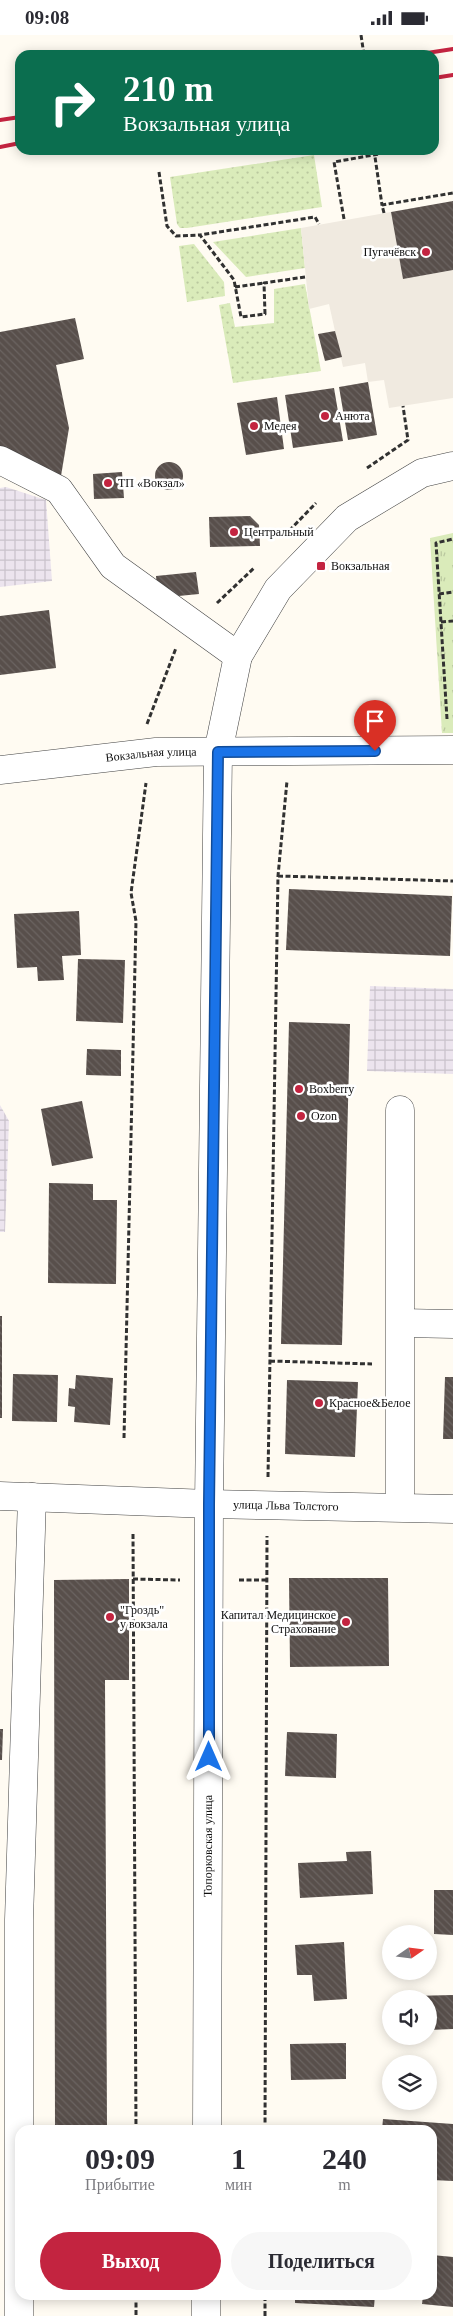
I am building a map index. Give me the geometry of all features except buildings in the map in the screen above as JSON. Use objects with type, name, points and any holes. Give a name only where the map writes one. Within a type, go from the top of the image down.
[{"type":"street","points":[[0,460],[59,490],[113,566],[238,656]]},
{"type":"street","name":"Топорковская улица","points":[[207,2125],[209,1504],[218,752],[238,656],[278,589],[347,517],[422,473],[453,466]]},
{"type":"street","name":"Вокзальная улица","points":[[0,770],[156,752],[218,752],[450,739]]},
{"type":"street","points":[[400,1110],[402,1323],[400,1507]]},
{"type":"street","points":[[402,1323],[453,1324]]},
{"type":"street","name":"улица Льва Толстого","points":[[0,1496],[209,1504],[453,1509]]},
{"type":"street","points":[[19,2125],[19,1920],[32,1497]]},
{"type":"street","points":[[19,2300],[19,2316]]},
{"type":"street","points":[[206,2300],[206,2316]]},
{"type":"path","points":[[361,35],[363,50]]},
{"type":"path","points":[[344,219],[334,162],[366,155]]},
{"type":"path","points":[[375,155],[384,213]]},
{"type":"path","points":[[159,172],[167,226],[176,236],[200,235],[315,217],[319,224]]},
{"type":"path","points":[[382,205],[453,193]]},
{"type":"path","points":[[200,235],[234,280],[241,317],[266,314],[264,283]]},
{"type":"path","points":[[235,287],[305,277]]},
{"type":"path","points":[[450,739],[436,543],[453,539]]},
{"type":"path","points":[[439,594],[453,592]]},
{"type":"path","points":[[441,622],[453,621]]},
{"type":"path","points":[[268,1485],[278,876],[287,771]]},
{"type":"path","points":[[124,1438],[136,921],[131,893],[146,780]]},
{"type":"path","points":[[278,876],[453,881]]},
{"type":"path","points":[[270,1361],[401,1365]]},
{"type":"path","points":[[265,2125],[267,1528]]},
{"type":"path","points":[[133,1534],[136,2125]]},
{"type":"path","points":[[134,1579],[189,1581]]},
{"type":"path","points":[[236,1580],[267,1580]]},
{"type":"path","points":[[136,2300],[136,2316]]},
{"type":"path","points":[[264,2316],[265,2300]]},
{"type":"shaded area","points":[[391,212],[403,279],[453,270],[453,398],[389,408],[384,380],[368,382],[365,363],[343,367],[329,304],[309,309],[301,228]]},
{"type":"shaded area","points":[[6,487],[46,500],[52,581],[0,587],[0,488]]},
{"type":"shaded area","points":[[370,986],[453,989],[453,1074],[367,1071]]},
{"type":"shaded area","points":[[0,1105],[9,1121],[5,1232],[0,1232]]},
{"type":"green space","points":[[314,155],[322,207],[187,228],[180,228],[177,224],[170,177]]},
{"type":"green space","points":[[301,228],[305,268],[246,277],[213,242]]},
{"type":"green space","points":[[194,244],[224,282],[225,296],[187,302],[179,246]]},
{"type":"green space","points":[[305,284],[321,371],[233,383],[219,305],[230,303],[235,327],[274,323],[274,289]]},
{"type":"green space","points":[[453,533],[453,733],[442,733],[430,538]]},
{"type":"railway","points":[[439,51],[453,49]]},
{"type":"railway","points":[[439,77],[453,75]]},
{"type":"railway","points":[[0,120],[15,118]]},
{"type":"railway","points":[[0,147],[15,144]]},
{"type":"place","name":"Пугачёвск","points":[[426,252]]},
{"type":"place","name":"Анюта","points":[[325,416]]},
{"type":"place","name":"Медея","points":[[254,426]]},
{"type":"place","name":"ТП «Вокзал»","points":[[108,483]]},
{"type":"place","name":"Центральный","points":[[234,532]]},
{"type":"place","name":"Вокзальная","points":[[321,566]]},
{"type":"place","name":"Boxberry","points":[[299,1089]]},
{"type":"place","name":"Ozon","points":[[301,1116]]},
{"type":"place","name":"Красное&Белое","points":[[319,1403]]},
{"type":"place","name":"\"Гроздь\" у вокзала","points":[[110,1617]]},
{"type":"place","name":"Капитал Медицинское Страхование","points":[[346,1622]]},
{"type":"route","points":[[209,1757],[209,1504],[218,752],[375,751]]}]
